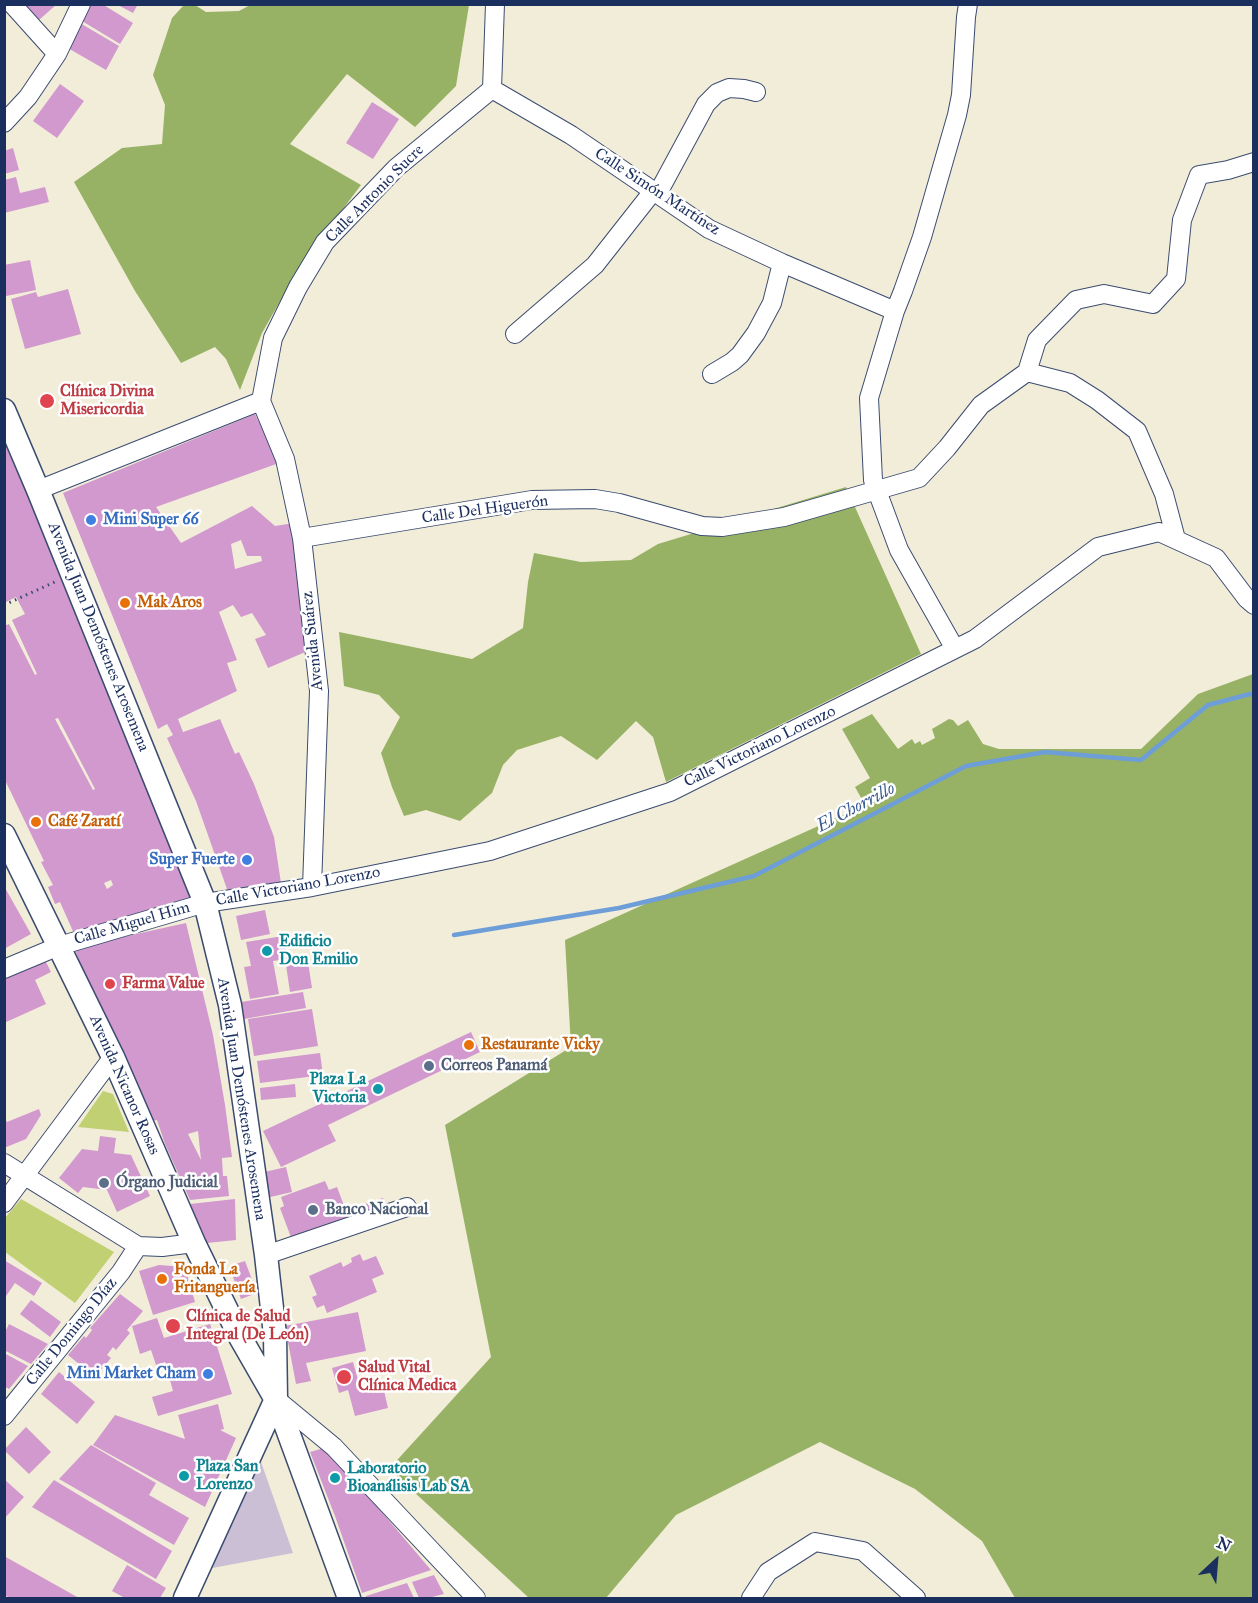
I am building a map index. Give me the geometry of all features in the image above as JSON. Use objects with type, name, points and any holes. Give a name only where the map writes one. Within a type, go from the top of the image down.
[{"type":"main road","name":"Avenida Juan Demóstenes Arosemena","points":[[4,410],[205,903],[230,1005],[266,1255],[275,1335],[276,1399],[349,1599]]},
{"type":"main road","name":"Avenida Nicanor Rosas","points":[[4,835],[113,1056],[194,1243],[240,1337],[276,1399]]},
{"type":"main road","points":[[185,1599],[276,1399]]},
{"type":"street","points":[[12,4],[57,54]]},
{"type":"street","points":[[4,123],[28,96],[57,54],[81,4]]},
{"type":"street","points":[[492,89],[495,4]]},
{"type":"street","points":[[955,649],[899,550],[873,480],[869,398],[895,310],[922,237],[957,115],[961,95],[968,4]]},
{"type":"street","points":[[515,334],[596,265],[656,192],[706,104],[717,93],[729,88],[756,92]]},
{"type":"street","name":"Calle Simón Martínez","points":[[492,89],[571,135],[709,229],[782,263],[895,310]]},
{"type":"street","name":"Calle Antonio Sucre","points":[[261,400],[273,338],[298,287],[325,242],[396,168],[492,89]]},
{"type":"street","points":[[1176,539],[1164,494],[1137,431],[1097,400],[1070,383],[1027,372],[1037,340],[1076,300],[1104,294],[1153,304],[1176,279],[1182,220],[1199,176],[1254,162]]},
{"type":"street","points":[[712,374],[740,355],[756,333],[772,303],[782,263]]},
{"type":"street","name":"Calle Del Higuerón","points":[[302,538],[532,500],[573,499],[619,503],[702,526],[722,527],[784,517],[919,477],[947,448],[981,405],[1027,372]]},
{"type":"street","points":[[38,490],[261,400]]},
{"type":"street","name":"Avenida Suárez","points":[[261,400],[285,459],[302,538],[319,691],[312,887]]},
{"type":"street","name":"Calle Victoriano Lorenzo","points":[[205,903],[312,887],[490,850],[670,792],[975,639],[1098,547],[1159,532],[1216,558],[1246,599],[1254,605]]},
{"type":"street","name":"Calle Miguel Him","points":[[4,969],[59,946],[205,903]]},
{"type":"street","points":[[4,1203],[113,1056]]},
{"type":"street","points":[[4,1163],[138,1246],[162,1247],[194,1243]]},
{"type":"street","points":[[266,1255],[407,1207]]},
{"type":"street","name":"Calle Domingo Díaz","points":[[4,1416],[121,1272],[138,1246]]},
{"type":"street","points":[[276,1399],[334,1447],[476,1599]]},
{"type":"street","points":[[751,1599],[768,1572],[815,1542],[863,1551],[916,1599]]},
{"type":"path","points":[[4,605],[72,574]]},
{"type":"shaded area","points":[[261,1462],[293,1553],[207,1569]]},
{"type":"green space","points":[[252,4],[469,5],[456,86],[415,127],[347,74],[290,144],[361,185],[300,266],[262,333],[240,390],[226,359],[215,347],[181,363],[135,291],[74,182],[122,148],[162,144],[165,105],[153,75],[172,18],[184,5],[195,5],[206,12],[239,11]]},
{"type":"green space","points":[[846,487],[921,654],[666,782],[653,737],[636,721],[597,760],[561,736],[517,750],[503,765],[492,793],[460,821],[426,810],[404,816],[381,753],[400,717],[379,695],[344,686],[339,632],[472,659],[523,628],[534,553],[581,562],[631,560],[658,544]]},
{"type":"green space","points":[[1253,674],[1253,1598],[1015,1598],[982,1541],[915,1489],[820,1442],[676,1515],[606,1598],[529,1598],[389,1469],[491,1357],[445,1125],[571,1047],[565,940],[865,805],[855,787],[870,778],[842,729],[872,714],[898,749],[912,739],[915,744],[920,741],[922,745],[935,738],[932,729],[949,719],[958,726],[968,720],[983,744],[999,749],[1141,749],[1198,694]]},
{"type":"green space","points":[[103,1091],[113,1094],[129,1132],[78,1127]]},
{"type":"green space","points":[[21,1199],[114,1252],[75,1303],[5,1252],[5,1218]]},
{"type":"building","points":[[25,4],[57,4],[39,20]]},
{"type":"building","points":[[91,4],[102,4],[133,23],[120,44],[82,21]]},
{"type":"building","points":[[116,4],[138,4],[133,13]]},
{"type":"building","points":[[80,23],[119,46],[106,70],[66,47]]},
{"type":"building","points":[[60,84],[84,101],[57,138],[33,121]]},
{"type":"building","points":[[372,102],[399,119],[373,159],[346,143]]},
{"type":"building","points":[[13,148],[19,170],[4,174],[4,151]]},
{"type":"building","points":[[16,177],[20,193],[45,187],[49,202],[4,213],[4,180]]},
{"type":"building","points":[[30,260],[36,290],[6,296],[4,265]]},
{"type":"building","points":[[68,289],[81,334],[25,349],[11,299],[36,292],[38,297]]},
{"type":"building","points":[[255,414],[279,463],[156,507],[181,543],[252,506],[275,526],[294,523],[310,650],[268,668],[255,639],[266,635],[252,613],[241,617],[233,605],[219,612],[237,660],[227,663],[237,691],[178,719],[183,732],[220,719],[235,754],[239,752],[254,784],[274,837],[281,883],[228,892],[196,801],[167,738],[173,735],[167,724],[158,729],[63,493]],"holes":[[[241,540],[247,556],[261,556],[262,561],[235,569],[231,544]]]},
{"type":"building","points":[[5,433],[195,898],[76,938],[60,902],[55,904],[48,887],[53,885],[41,862],[44,861],[4,778],[4,626],[9,624],[35,675],[37,674],[12,620],[25,614],[16,597],[4,603]],"holes":[[[58,718],[69,739],[95,789],[93,790],[55,719]],[[111,880],[113,885],[107,889],[104,883]]]},
{"type":"building","points":[[4,886],[31,934],[4,949]]},
{"type":"building","points":[[265,910],[270,934],[241,940],[236,916]]},
{"type":"building","points":[[186,923],[213,1035],[225,1105],[232,1157],[222,1158],[223,1176],[227,1176],[229,1196],[190,1200],[157,1120],[152,1121],[85,978],[74,947],[116,932],[118,938]],"holes":[[[198,1131],[201,1160],[188,1134]]]},
{"type":"building","points":[[283,936],[288,959],[273,961],[279,994],[250,999],[244,967],[251,966],[246,942]]},
{"type":"building","points":[[44,958],[51,972],[35,980],[46,1004],[4,1023],[4,976]]},
{"type":"building","points":[[308,962],[312,988],[290,992],[286,965]]},
{"type":"building","points":[[303,992],[306,1008],[244,1019],[241,1002]]},
{"type":"building","points":[[312,1009],[318,1046],[254,1056],[248,1019]]},
{"type":"building","name":"Plaza La Victoria","points":[[471,1032],[480,1052],[328,1125],[336,1141],[281,1167],[263,1131]]},
{"type":"building","points":[[320,1053],[323,1075],[260,1083],[257,1061]]},
{"type":"building","points":[[295,1084],[296,1097],[261,1100],[260,1088]]},
{"type":"building","points":[[39,1109],[41,1115],[26,1139],[4,1148],[4,1117],[7,1122]]},
{"type":"building","name":"Órgano Judicial","points":[[100,1136],[116,1138],[114,1153],[131,1155],[150,1196],[117,1212],[107,1190],[83,1187],[78,1193],[59,1178],[82,1149],[98,1151]]},
{"type":"building","points":[[286,1167],[292,1192],[266,1198],[260,1173]]},
{"type":"building","name":"Banco Nacional","points":[[325,1181],[329,1190],[337,1187],[346,1211],[383,1198],[386,1206],[292,1240],[280,1208],[284,1206],[281,1197]]},
{"type":"building","points":[[235,1199],[236,1240],[207,1243],[190,1204]]},
{"type":"building","points":[[360,1254],[363,1261],[376,1256],[384,1274],[372,1279],[377,1292],[327,1313],[324,1305],[317,1308],[312,1297],[317,1295],[309,1276],[341,1262],[343,1267],[352,1262],[351,1258]]},
{"type":"building","points":[[4,1260],[42,1283],[34,1296],[15,1283],[4,1299]]},
{"type":"building","points":[[245,1261],[257,1293],[241,1299],[229,1266]]},
{"type":"building","points":[[159,1265],[185,1267],[195,1302],[153,1315],[139,1271]]},
{"type":"building","points":[[120,1294],[143,1311],[127,1330],[130,1333],[116,1350],[113,1347],[107,1355],[111,1358],[95,1377],[68,1355],[84,1336],[86,1338],[92,1330],[90,1328]]},
{"type":"building","points":[[31,1300],[61,1322],[50,1337],[20,1314]]},
{"type":"building","points":[[358,1312],[366,1351],[306,1363],[311,1381],[296,1384],[285,1326]]},
{"type":"building","points":[[157,1318],[164,1338],[210,1324],[232,1394],[158,1416],[152,1397],[173,1391],[165,1362],[156,1365],[151,1350],[140,1354],[132,1326]]},
{"type":"building","points":[[9,1324],[48,1344],[31,1364],[4,1350],[4,1334]]},
{"type":"building","points":[[4,1353],[28,1366],[9,1389],[4,1386]]},
{"type":"building","points":[[353,1362],[360,1387],[382,1382],[388,1408],[355,1416],[348,1390],[339,1393],[332,1368]]},
{"type":"building","points":[[59,1372],[95,1402],[77,1424],[41,1394]]},
{"type":"building","name":"Plaza San Lorenzo","points":[[218,1404],[224,1429],[220,1430],[236,1438],[205,1507],[93,1445],[115,1415],[185,1439],[178,1415]]},
{"type":"building","points":[[26,1427],[51,1452],[29,1474],[4,1450]]},
{"type":"building","points":[[91,1445],[156,1483],[149,1495],[189,1518],[174,1545],[59,1479]]},
{"type":"building","points":[[324,1448],[431,1570],[362,1593],[310,1452]]},
{"type":"building","points":[[4,1479],[24,1497],[4,1519]]},
{"type":"building","points":[[54,1480],[172,1551],[156,1579],[32,1507]]},
{"type":"building","points":[[4,1556],[79,1598],[10,1598],[4,1595]]},
{"type":"building","points":[[127,1565],[166,1588],[160,1598],[125,1598],[112,1591]]},
{"type":"building","points":[[434,1575],[444,1594],[419,1598],[412,1582]]},
{"type":"building","points":[[407,1583],[414,1598],[366,1598],[366,1596]]},
{"type":"waterway","name":"El Chorrillo","points":[[454,935],[619,908],[754,876],[966,766],[1045,752],[1141,760],[1208,705],[1254,693]]},
{"type":"place","name":"Clínica Divina Misericordia","points":[[47,401]]},
{"type":"place","name":"Mini Super 66","points":[[91,520]]},
{"type":"place","name":"Mak Aros","points":[[125,603]]},
{"type":"place","name":"Café Zaratí","points":[[36,822]]},
{"type":"place","name":"Super Fuerte","points":[[247,860]]},
{"type":"place","name":"Edificio Don Emilio","points":[[267,951]]},
{"type":"place","name":"Farma Value","points":[[110,984]]},
{"type":"place","name":"Restaurante Vicky","points":[[469,1045]]},
{"type":"place","name":"Correos Panamá","points":[[429,1066]]},
{"type":"place","name":"Plaza La Victoria","points":[[378,1089]]},
{"type":"place","name":"Órgano Judicial","points":[[104,1183]]},
{"type":"place","name":"Banco Nacional","points":[[313,1210]]},
{"type":"place","name":"Fonda La Fritanguería","points":[[162,1279]]},
{"type":"place","name":"Clínica de Salud Integral (De León)","points":[[173,1326]]},
{"type":"place","name":"Mini Market Cham","points":[[208,1374]]},
{"type":"place","name":"Salud Vital Clínica Medica","points":[[344,1377]]},
{"type":"place","name":"Plaza San Lorenzo","points":[[184,1476]]},
{"type":"place","name":"Laboratorio Bioanálisis Lab SA","points":[[335,1478]]}]
